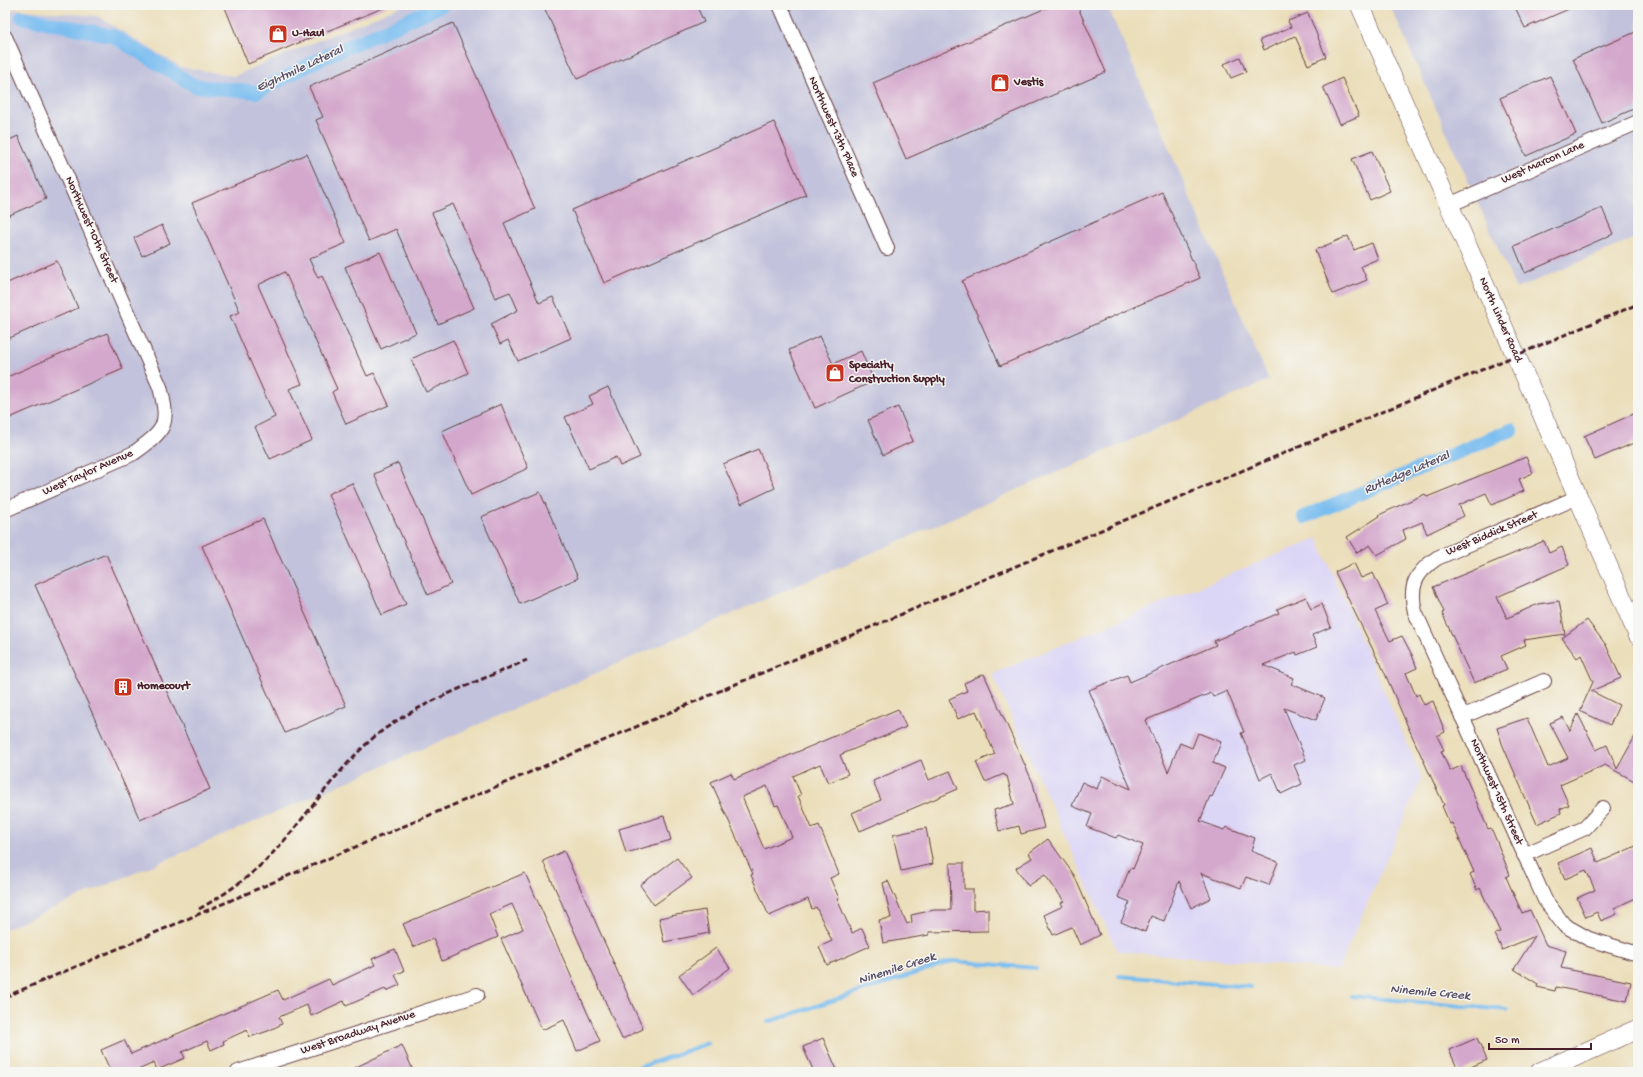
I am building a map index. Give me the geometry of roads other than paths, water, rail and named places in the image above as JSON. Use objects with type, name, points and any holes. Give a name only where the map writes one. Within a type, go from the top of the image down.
[{"type":"main road","name":"North Linder Road","points":[[1360,5],[1638,635]]},
{"type":"main road","points":[[1540,1072],[1638,1029]]},
{"type":"street","name":"Northwest 13th Place","points":[[780,5],[887,248]]},
{"type":"street","name":"Northwest 10th Street","points":[[5,37],[160,387],[166,409],[164,426]]},
{"type":"street","name":"West Marcon Lane","points":[[1449,205],[1638,122]]},
{"type":"street","name":"West Taylor Avenue","points":[[5,510],[134,453],[152,439],[164,426]]},
{"type":"street","name":"West Biddick Street","points":[[1415,581],[1423,567],[1437,558],[1578,497]]},
{"type":"street","name":"Northwest 15th Street","points":[[1415,581],[1412,597],[1415,612],[1545,900],[1564,925],[1590,939],[1638,954]]},
{"type":"street","points":[[1462,717],[1544,681]]},
{"type":"street","points":[[1524,856],[1584,828],[1603,808]]},
{"type":"street","name":"West Broadway Avenue","points":[[238,1072],[477,995]]},
{"type":"waterway","name":"Eightmile Lateral","points":[[22,17],[113,36],[195,86],[257,92],[318,60],[442,5]]},
{"type":"waterway","name":"Rutledge Lateral","points":[[1304,517],[1511,430]]},
{"type":"waterway","name":"Ninemile Creek","points":[[768,1022],[952,961],[1036,968]]},
{"type":"waterway","name":"Ninemile Creek","points":[[1119,976],[1251,987]]},
{"type":"waterway","name":"Ninemile Creek","points":[[1351,996],[1507,1010]]},
{"type":"waterway","name":"Ninemile Creek","points":[[627,1072],[708,1043]]},
{"type":"railway","points":[[5,997],[750,678],[1638,304]]},
{"type":"railway","points":[[199,909],[232,888],[263,863],[358,752],[373,738],[389,726],[426,704],[527,660]]},
{"type":"place","name":"U-Haul","points":[[278,34]]},
{"type":"place","name":"Vestis","points":[[1000,83]]},
{"type":"place","name":"Specialty Construction Supply","points":[[835,373]]},
{"type":"place","name":"Homecourt","points":[[123,687]]}]
